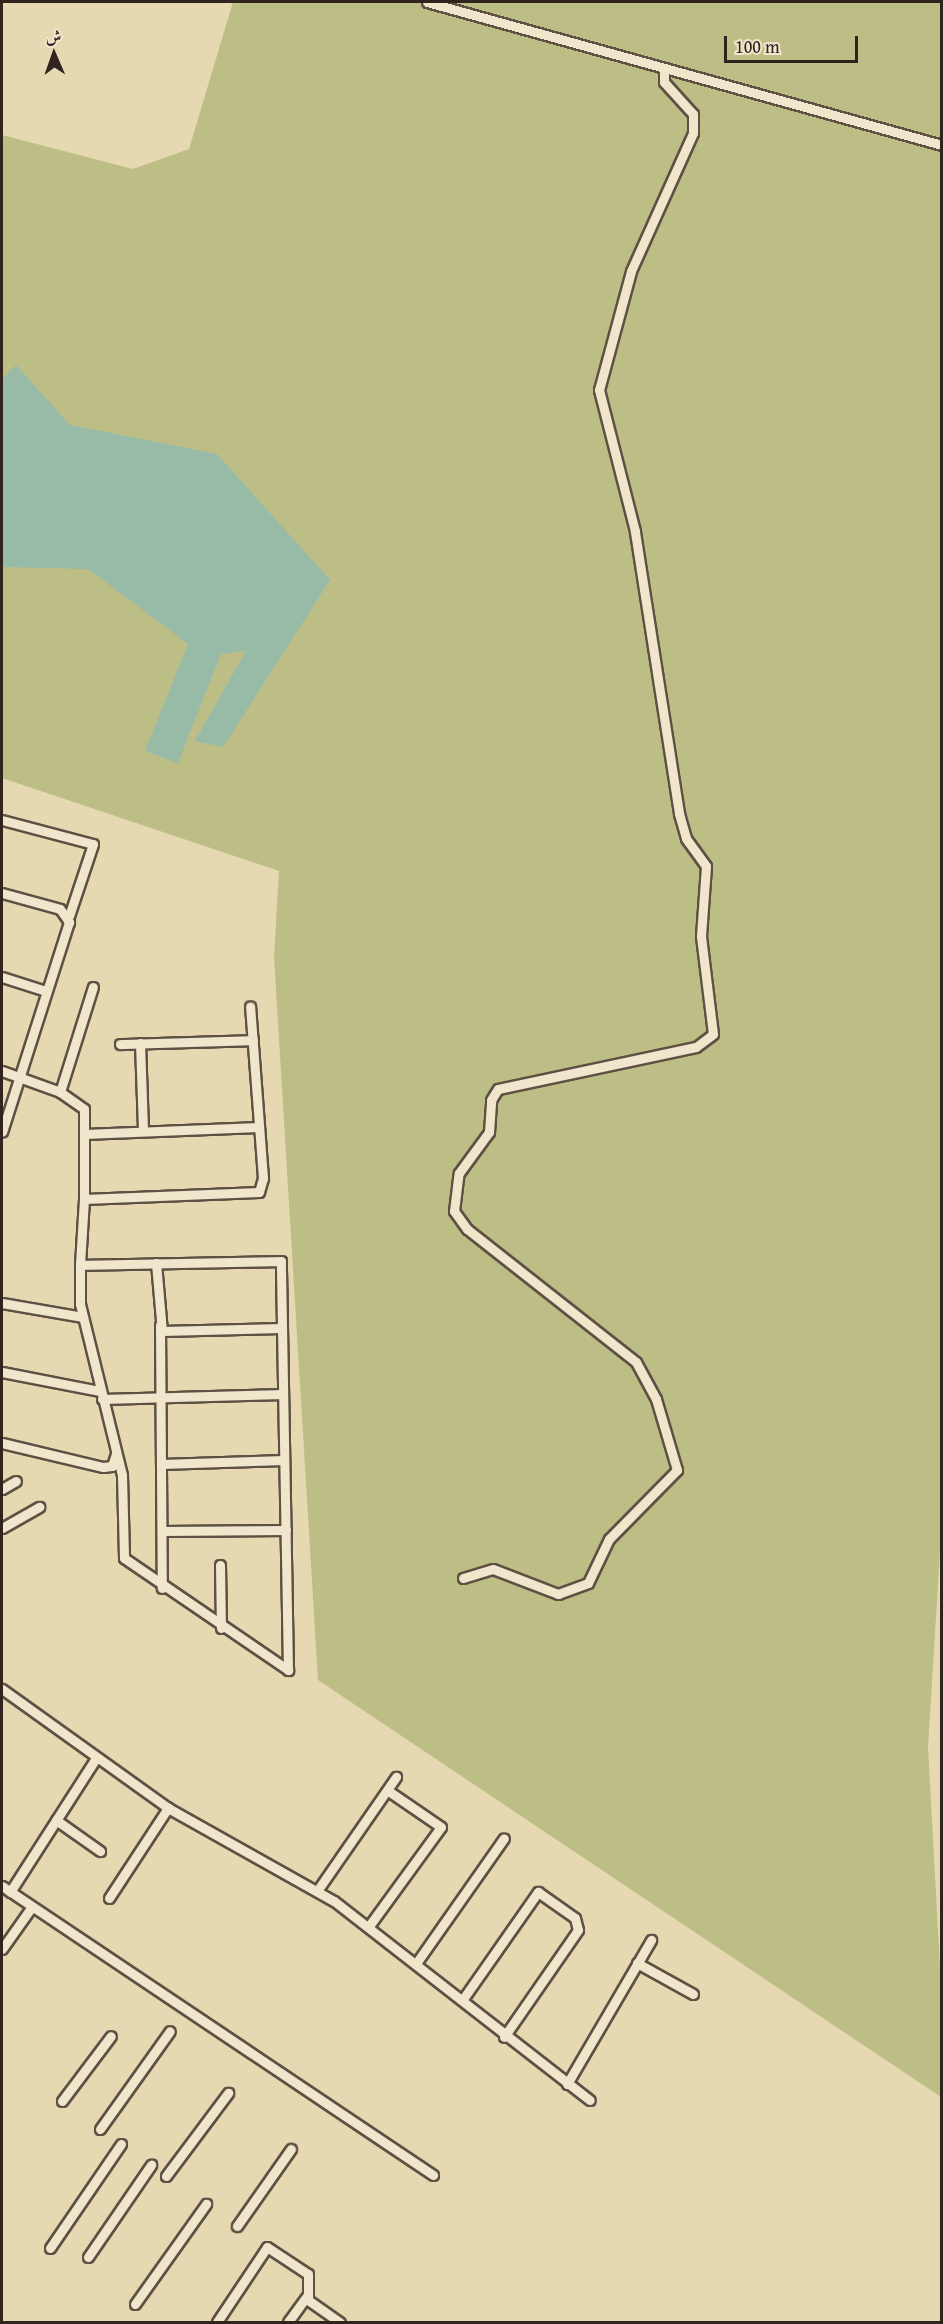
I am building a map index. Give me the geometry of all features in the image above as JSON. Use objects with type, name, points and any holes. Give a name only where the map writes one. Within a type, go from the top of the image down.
[{"type":"street","points":[[427,2],[942,146]]},
{"type":"street","points":[[463,1578],[493,1569],[558,1594],[588,1583],[609,1539],[677,1470],[656,1399],[636,1362],[467,1229],[454,1211],[459,1173],[489,1132],[491,1100],[498,1089],[696,1047],[713,1035],[701,936],[706,866],[686,838],[679,813],[635,531],[599,390],[631,271],[693,133],[693,114],[664,82],[664,70]]},
{"type":"street","points":[[2,820],[93,844],[2,1131]]},
{"type":"street","points":[[2,893],[69,916]]},
{"type":"street","points":[[2,976],[46,991]]},
{"type":"street","points":[[60,1092],[93,987]]},
{"type":"street","points":[[84,1199],[259,1192],[259,1127],[250,1006]]},
{"type":"street","points":[[120,1044],[253,1040]]},
{"type":"street","points":[[140,1044],[143,1131]]},
{"type":"street","points":[[2,1071],[60,1092],[84,1109],[84,1199],[80,1265],[82,1317],[123,1487],[122,1550],[128,1563],[221,1628],[288,1670],[281,1261],[80,1265]]},
{"type":"street","points":[[84,1134],[259,1127]]},
{"type":"street","points":[[156,1263],[160,1325],[162,1588]]},
{"type":"street","points":[[2,1303],[82,1317]]},
{"type":"street","points":[[160,1325],[165,1332],[282,1328]]},
{"type":"street","points":[[2,1372],[101,1395],[160,1397],[283,1394]]},
{"type":"street","points":[[2,1443],[103,1467],[112,1466],[116,1454]]},
{"type":"street","points":[[161,1464],[284,1460]]},
{"type":"street","points":[[2,1489],[16,1481]]},
{"type":"street","points":[[2,1528],[39,1507]]},
{"type":"street","points":[[162,1531],[286,1530]]},
{"type":"street","points":[[220,1565],[221,1628]]},
{"type":"street","points":[[2,1689],[168,1808],[317,1891],[369,1926],[463,1999],[504,2037],[590,2100]]},
{"type":"street","points":[[96,1758],[56,1821],[6,1889],[31,1908],[433,2175]]},
{"type":"street","points":[[317,1891],[396,1777]]},
{"type":"street","points":[[369,1926],[441,1827],[387,1790]]},
{"type":"street","points":[[109,1898],[168,1808]]},
{"type":"street","points":[[56,1821],[100,1851]]},
{"type":"street","points":[[417,1962],[504,1838]]},
{"type":"street","points":[[463,1999],[538,1892],[575,1918],[578,1930],[504,2037]]},
{"type":"street","points":[[2,1949],[31,1908]]},
{"type":"street","points":[[567,2084],[651,1940]]},
{"type":"street","points":[[637,1963],[693,1994]]},
{"type":"street","points":[[100,2129],[170,2031]]},
{"type":"street","points":[[62,2101],[111,2036]]},
{"type":"street","points":[[166,2176],[228,2093]]},
{"type":"street","points":[[50,2248],[121,2144]]},
{"type":"street","points":[[237,2226],[291,2149]]},
{"type":"street","points":[[88,2257],[151,2165]]},
{"type":"street","points":[[135,2304],[206,2204]]},
{"type":"street","points":[[217,2322],[267,2247],[308,2274],[307,2296],[288,2322]]},
{"type":"street","points":[[307,2296],[335,2321]]},
{"type":"green space","points":[[233,2],[941,2],[942,1519],[928,1747],[941,1986],[941,2097],[318,1680],[274,957],[279,871],[2,778],[2,135],[133,169],[189,149]]},
{"type":"shaded area","points":[[16,365],[70,425],[217,454],[330,580],[223,747],[195,741],[246,651],[221,654],[178,763],[145,751],[188,644],[88,569],[2,567],[2,379]]}]
